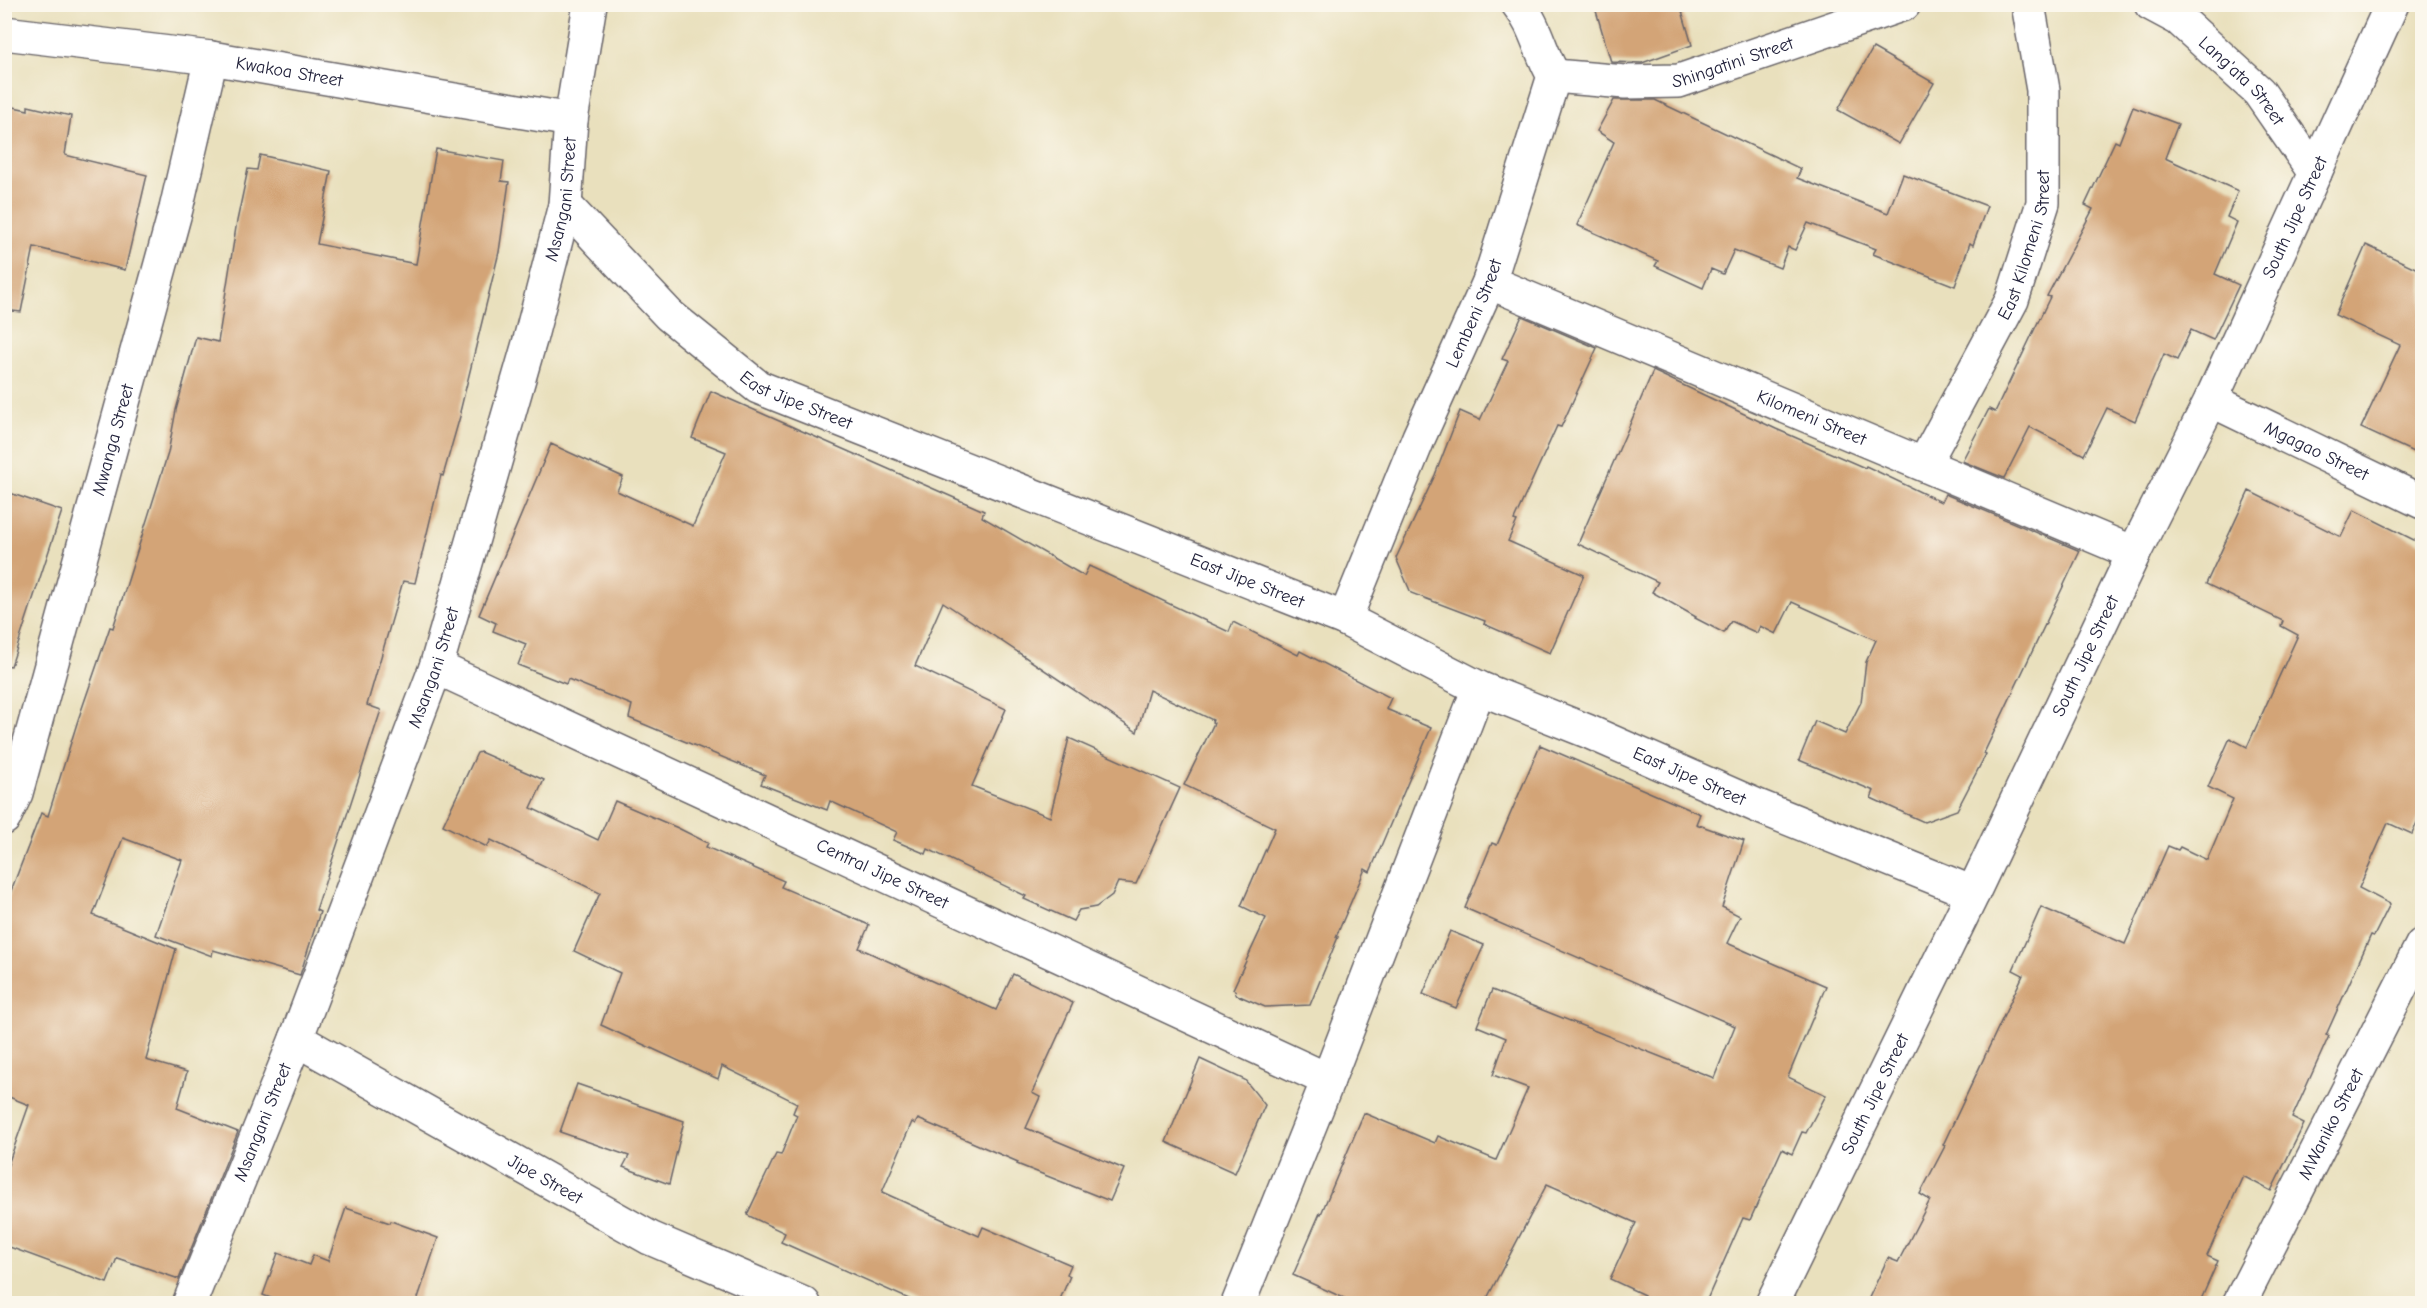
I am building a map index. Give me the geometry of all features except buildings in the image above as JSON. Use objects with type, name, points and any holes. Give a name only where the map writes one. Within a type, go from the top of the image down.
[{"type":"street","name":"Msangani Street","points":[[189,1304],[296,1040],[436,668],[530,340],[565,205],[571,120],[590,4]]},
{"type":"street","points":[[1518,4],[1529,17],[1544,58],[1554,76]]},
{"type":"street","name":"Shingatini Street","points":[[1554,76],[1626,82],[1679,81],[1904,4]]},
{"type":"street","name":"East Kilomeni Street","points":[[1924,464],[2012,300],[2043,203],[2043,90],[2028,4]]},
{"type":"street","name":"Lang'ata Street","points":[[2151,4],[2179,19],[2259,92],[2315,173]]},
{"type":"street","name":"South Jipe Street","points":[[1772,1304],[1973,893],[2134,553],[2211,400],[2392,4]]},
{"type":"street","name":"Kwakoa Street","points":[[4,33],[212,58],[571,120]]},
{"type":"street","name":"Mwanga Street","points":[[4,818],[16,793],[176,209],[212,58]]},
{"type":"street","name":"Lembeni Street","points":[[1345,619],[1419,437],[1489,282],[1554,76]]},
{"type":"street","name":"East Jipe Street","points":[[565,205],[669,315],[758,387],[1345,619],[1479,688],[1587,731],[1760,807],[1973,893]]},
{"type":"street","name":"Kilomeni Street","points":[[1489,282],[2134,553]]},
{"type":"street","name":"Mgagao Street","points":[[2211,400],[2422,501]]},
{"type":"street","name":"Central Jipe Street","points":[[436,668],[1328,1080]]},
{"type":"street","points":[[1238,1304],[1328,1080],[1479,688]]},
{"type":"street","name":"MWaniko Street","points":[[2239,1304],[2422,945]]},
{"type":"street","name":"Jipe Street","points":[[296,1040],[650,1238],[804,1304]]}]
